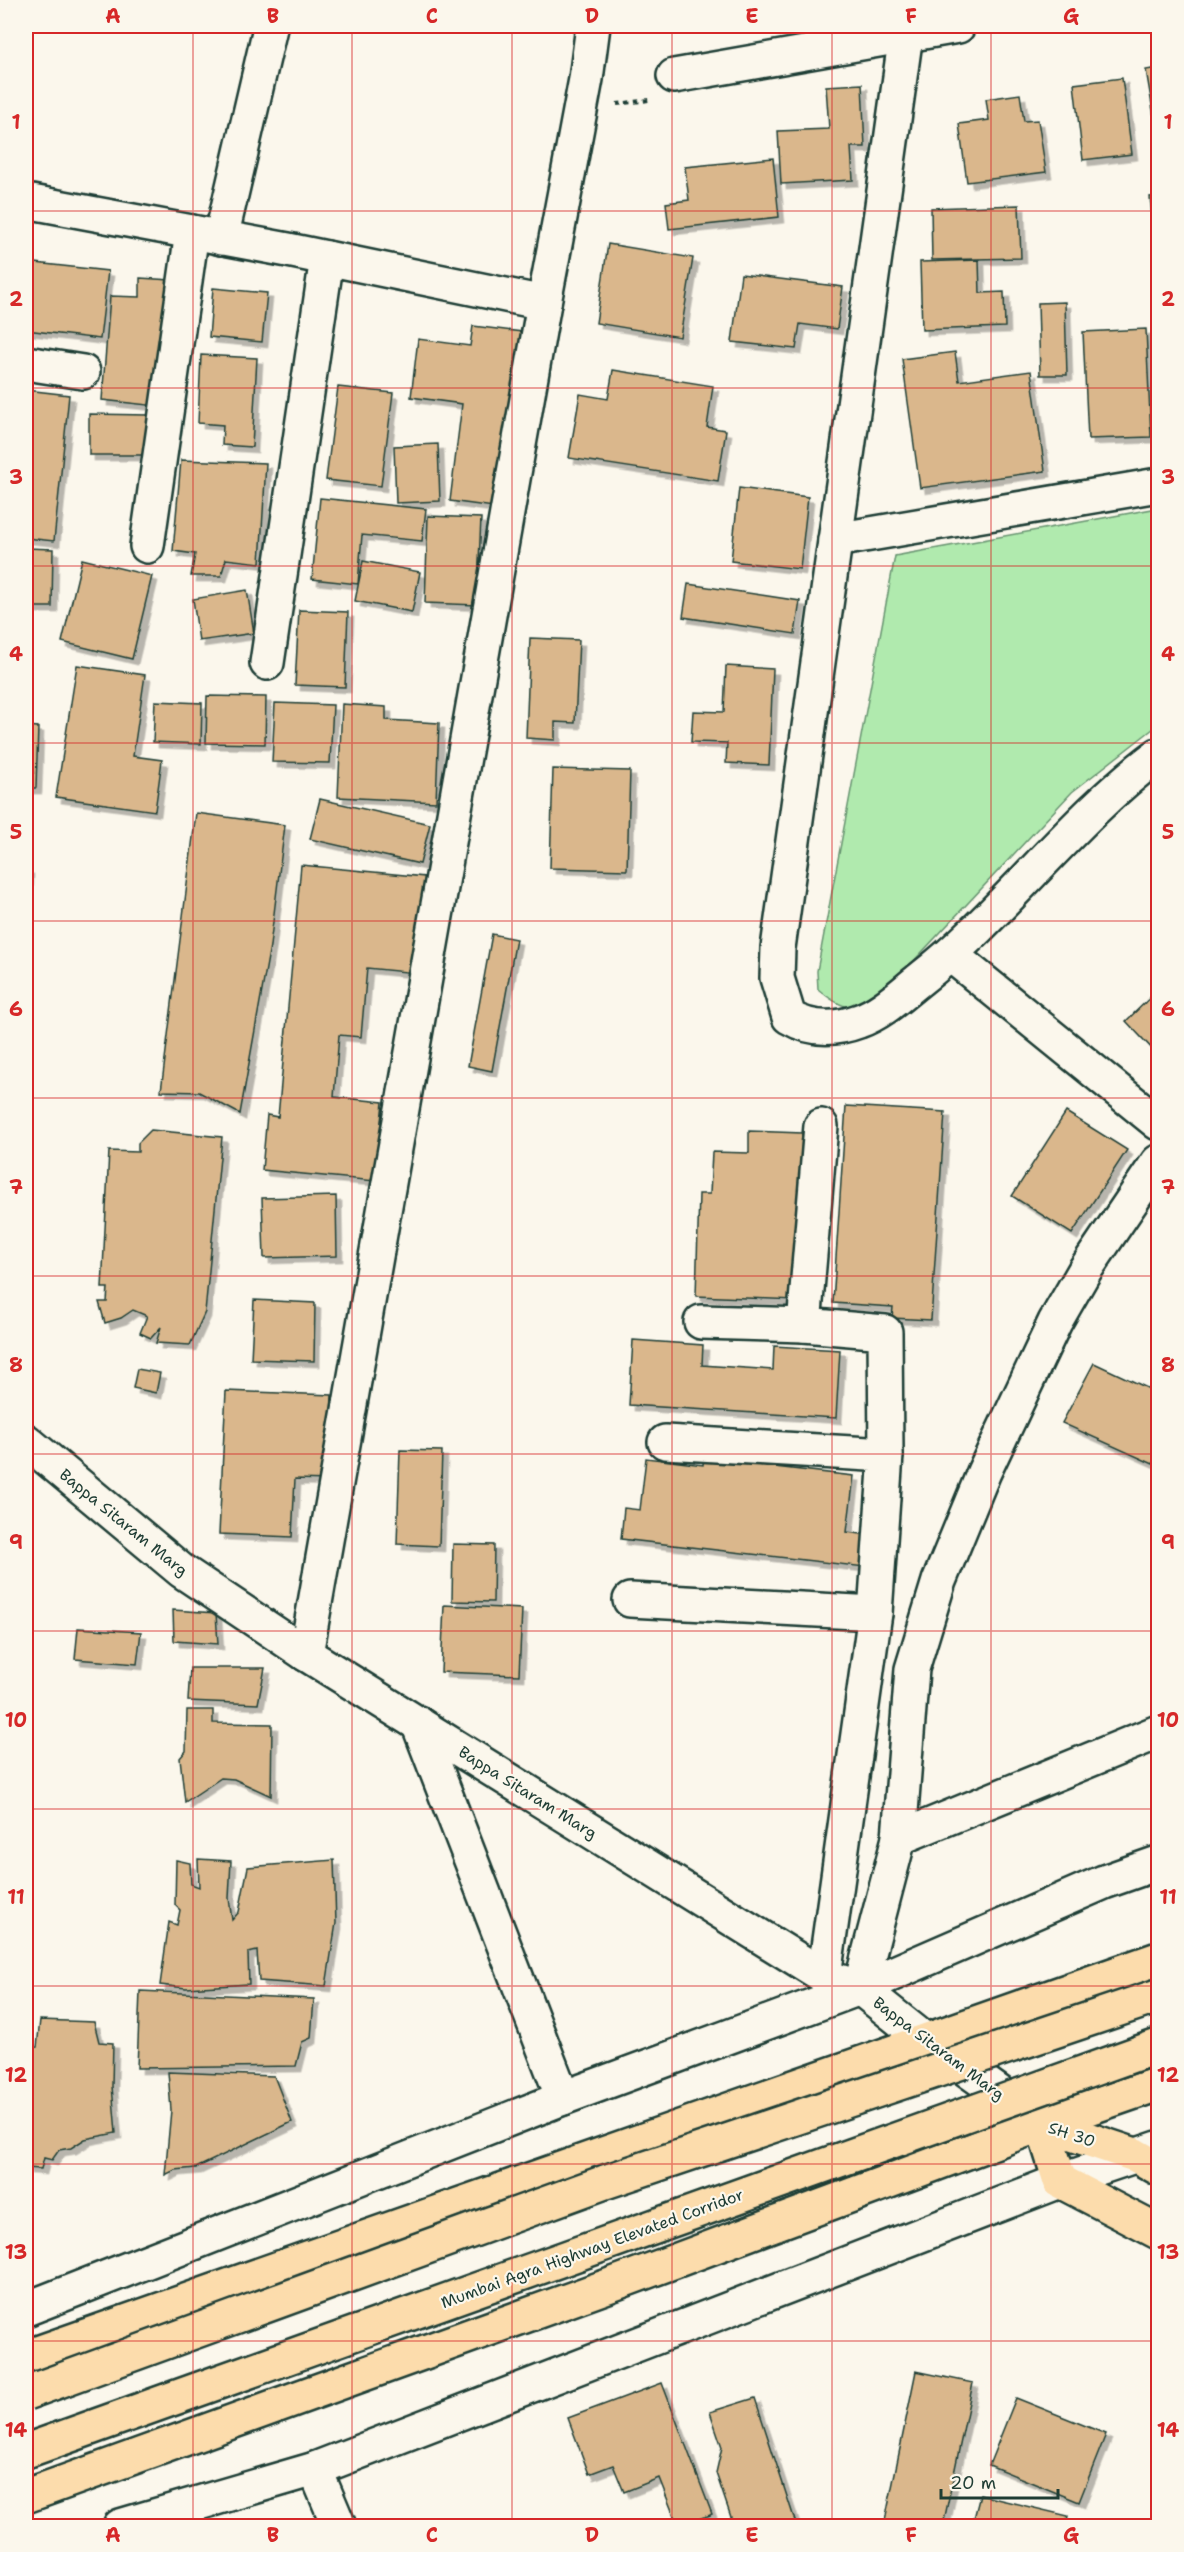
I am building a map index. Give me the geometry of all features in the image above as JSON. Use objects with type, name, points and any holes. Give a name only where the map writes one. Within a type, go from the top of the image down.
[{"type":"main road","points":[[26,2356],[1158,1959]]},
{"type":"main road","points":[[26,2393],[605,2182],[1158,1996]]},
{"type":"main road","name":"Mumbai Agra Highway Elevated Corridor","points":[[26,2451],[1158,2046]]},
{"type":"main road","points":[[26,2496],[616,2283],[1042,2124],[1158,2084]]},
{"type":"main road","name":"SH 30","points":[[1042,2124],[1151,2157]]},
{"type":"main road","name":"SH 30","points":[[1042,2124],[1060,2181]]},
{"type":"main road","points":[[1060,2181],[1158,2232]]},
{"type":"street","points":[[306,1653],[544,303],[581,108],[593,26]]},
{"type":"street","points":[[674,76],[958,26]]},
{"type":"street","points":[[147,546],[207,235],[270,28]]},
{"type":"street","points":[[906,34],[778,948],[777,978],[781,999],[789,1017],[801,1024],[840,1027],[882,1010],[951,955],[1044,859],[1137,771],[1158,755]]},
{"type":"street","points":[[26,201],[327,258],[544,303]]},
{"type":"street","points":[[267,663],[327,258]]},
{"type":"street","points":[[26,363],[83,372]]},
{"type":"street","points":[[835,540],[1158,485]]},
{"type":"street","points":[[951,955],[1158,1123]]},
{"type":"street","points":[[804,1325],[822,1126]]},
{"type":"street","points":[[860,1988],[899,1838],[912,1669],[939,1581],[958,1532],[1055,1322],[1085,1270],[1158,1162]]},
{"type":"street","points":[[701,1322],[804,1325],[885,1332],[886,1455],[875,1613],[824,1976]]},
{"type":"street","name":"Bappa Sitaram Marg","points":[[26,1441],[182,1571],[306,1653],[824,1976],[860,1988],[925,2040],[1042,2124]]},
{"type":"street","points":[[665,1442],[886,1455]]},
{"type":"street","points":[[630,1600],[875,1613]]},
{"type":"street","points":[[418,1723],[563,2098]]},
{"type":"street","points":[[899,1838],[1158,1732]]},
{"type":"street","points":[[26,2308],[563,2098],[860,1988],[1104,1881],[1158,1863]]},
{"type":"street","points":[[120,2526],[315,2469],[1060,2181],[1151,2157]]},
{"type":"street","points":[[315,2469],[339,2526]]},
{"type":"path","points":[[581,108],[649,100],[666,92],[674,76]]},
{"type":"green space","points":[[1158,508],[1158,725],[1072,792],[878,999],[853,1006],[833,1001],[818,989],[817,971],[895,556]]},
{"type":"building","points":[[1158,68],[1158,140],[1146,70]]},
{"type":"building","points":[[1122,78],[1132,154],[1083,160],[1074,84]]},
{"type":"building","points":[[862,84],[865,147],[851,147],[853,180],[781,184],[778,131],[829,129],[826,86]]},
{"type":"building","points":[[1020,94],[1024,121],[1038,120],[1046,172],[967,182],[959,124],[989,120],[986,99]]},
{"type":"building","points":[[773,158],[779,217],[669,229],[666,203],[689,200],[685,167]]},
{"type":"building","points":[[1158,196],[1158,274],[1150,197]]},
{"type":"building","points":[[1019,205],[1021,258],[932,260],[931,208]]},
{"type":"building","points":[[608,244],[693,258],[680,337],[596,323]]},
{"type":"building","points":[[979,260],[980,293],[1004,292],[1005,327],[922,330],[920,262]]},
{"type":"building","points":[[26,262],[108,271],[100,339],[26,330]]},
{"type":"building","points":[[741,274],[843,287],[837,329],[800,324],[796,349],[732,342]]},
{"type":"building","points":[[140,278],[171,280],[157,406],[102,400],[110,296],[140,297]]},
{"type":"building","points":[[213,288],[267,293],[262,342],[209,337]]},
{"type":"building","points":[[1065,302],[1067,375],[1040,375],[1038,303]]},
{"type":"building","points":[[473,326],[522,332],[501,508],[450,501],[462,404],[411,397],[418,339],[470,346]]},
{"type":"building","points":[[1146,329],[1151,437],[1088,439],[1083,332]]},
{"type":"building","points":[[955,352],[959,381],[1031,371],[1045,471],[920,488],[902,359]]},
{"type":"building","points":[[201,355],[257,358],[252,447],[222,445],[223,425],[198,423]]},
{"type":"building","points":[[613,370],[713,386],[707,427],[726,430],[718,481],[569,458],[580,394],[608,399]]},
{"type":"building","points":[[338,387],[393,393],[381,486],[326,480]]},
{"type":"building","points":[[26,390],[69,395],[54,541],[26,538]]},
{"type":"building","points":[[89,414],[148,415],[147,455],[89,455]]},
{"type":"building","points":[[438,444],[440,501],[396,503],[394,446]]},
{"type":"building","points":[[181,460],[266,463],[260,563],[226,559],[221,576],[191,576],[195,554],[173,551]]},
{"type":"building","points":[[739,488],[808,497],[800,569],[731,561]]},
{"type":"building","points":[[320,498],[426,509],[422,541],[362,535],[358,584],[312,579]]},
{"type":"building","points":[[428,516],[481,518],[477,605],[425,603]]},
{"type":"building","points":[[26,548],[53,549],[52,607],[26,607]]},
{"type":"building","points":[[82,559],[152,576],[132,659],[62,642]]},
{"type":"building","points":[[363,561],[420,572],[412,612],[355,601]]},
{"type":"building","points":[[688,584],[800,601],[795,634],[683,617]]},
{"type":"building","points":[[247,590],[254,633],[199,641],[193,599]]},
{"type":"building","points":[[299,610],[348,612],[345,687],[295,685]]},
{"type":"building","points":[[530,638],[579,640],[575,723],[555,722],[555,740],[526,738]]},
{"type":"building","points":[[77,665],[145,675],[133,756],[162,760],[155,811],[56,797]]},
{"type":"building","points":[[726,666],[773,669],[769,765],[726,763],[727,743],[691,742],[693,711],[724,712]]},
{"type":"building","points":[[207,696],[266,697],[265,744],[206,743]]},
{"type":"building","points":[[155,701],[202,703],[201,744],[153,742]]},
{"type":"building","points":[[275,703],[333,705],[330,763],[272,762]]},
{"type":"building","points":[[342,704],[386,707],[386,720],[439,723],[436,802],[338,797]]},
{"type":"building","points":[[26,726],[38,727],[36,788],[26,788]]},
{"type":"building","points":[[553,769],[630,771],[627,870],[550,868]]},
{"type":"building","points":[[320,799],[430,824],[420,864],[310,839]]},
{"type":"building","points":[[196,813],[285,825],[270,946],[240,1114],[199,1092],[161,1091]]},
{"type":"building","points":[[301,865],[425,877],[416,973],[367,968],[361,1037],[339,1035],[334,1097],[383,1102],[375,1181],[262,1170],[267,1115],[278,1117]]},
{"type":"building","points":[[26,869],[28,869],[26,922]]},
{"type":"building","points":[[492,934],[516,939],[492,1071],[468,1066]]},
{"type":"building","points":[[1158,990],[1158,1055],[1126,1021]]},
{"type":"building","points":[[846,1106],[945,1112],[931,1320],[892,1318],[893,1307],[833,1303]]},
{"type":"building","points":[[1066,1112],[1127,1150],[1072,1234],[1012,1196]]},
{"type":"building","points":[[151,1130],[222,1137],[205,1312],[190,1345],[156,1343],[161,1327],[151,1338],[140,1333],[147,1316],[133,1310],[121,1318],[105,1323],[99,1302],[107,1302],[108,1288],[102,1288],[109,1151],[138,1152],[138,1143]]},
{"type":"building","points":[[749,1131],[802,1133],[796,1300],[696,1296],[699,1194],[710,1194],[712,1152],[749,1153]]},
{"type":"building","points":[[336,1196],[337,1256],[264,1258],[262,1198]]},
{"type":"building","points":[[254,1300],[315,1303],[314,1361],[251,1359]]},
{"type":"building","points":[[633,1340],[703,1345],[702,1365],[773,1370],[774,1346],[840,1350],[836,1418],[629,1405]]},
{"type":"building","points":[[1094,1363],[1158,1393],[1158,1453],[1153,1464],[1062,1423]]},
{"type":"building","points":[[137,1369],[160,1373],[156,1393],[133,1388]]},
{"type":"building","points":[[226,1391],[332,1395],[328,1480],[295,1479],[292,1537],[219,1534]]},
{"type":"building","points":[[400,1450],[442,1451],[439,1546],[397,1544]]},
{"type":"building","points":[[704,1453],[767,1460],[766,1466],[854,1476],[847,1532],[869,1535],[865,1567],[621,1539],[624,1508],[640,1510],[646,1458],[703,1465]]},
{"type":"building","points":[[453,1544],[494,1545],[493,1602],[452,1601]]},
{"type":"building","points":[[444,1605],[522,1609],[519,1675],[441,1672]]},
{"type":"building","points":[[173,1610],[216,1613],[218,1644],[174,1641]]},
{"type":"building","points":[[78,1628],[141,1632],[137,1664],[75,1659]]},
{"type":"building","points":[[190,1668],[265,1668],[258,1704],[188,1701]]},
{"type":"building","points":[[187,1710],[213,1710],[213,1723],[272,1724],[271,1796],[234,1779],[221,1778],[185,1802],[180,1758],[186,1751]]},
{"type":"building","points":[[198,1859],[231,1861],[229,1898],[232,1920],[239,1912],[248,1867],[334,1860],[336,1923],[326,1986],[259,1981],[257,1951],[248,1953],[249,1984],[186,1988],[160,1985],[169,1922],[177,1925],[180,1910],[175,1905],[176,1860],[190,1863],[191,1884],[199,1887]]},
{"type":"building","points":[[140,1991],[314,1999],[311,2038],[302,2042],[296,2066],[137,2068]]},
{"type":"building","points":[[40,2020],[94,2022],[99,2042],[113,2043],[112,2086],[116,2133],[85,2139],[71,2148],[59,2150],[52,2160],[44,2158],[41,2169],[26,2168],[26,2048],[37,2047]]},
{"type":"building","points":[[168,2072],[274,2076],[292,2122],[196,2168],[175,2170],[165,2175],[171,2110]]},
{"type":"building","points":[[916,2371],[973,2383],[943,2526],[884,2526]]},
{"type":"building","points":[[662,2383],[712,2514],[680,2526],[678,2526],[659,2478],[624,2492],[613,2465],[589,2474],[568,2418]]},
{"type":"building","points":[[755,2398],[796,2524],[810,2526],[734,2526],[716,2473],[722,2447],[710,2412]]},
{"type":"building","points":[[1016,2398],[1106,2434],[1079,2502],[989,2465]]},
{"type":"building","points":[[980,2495],[1068,2516],[1066,2526],[972,2526]]}]
